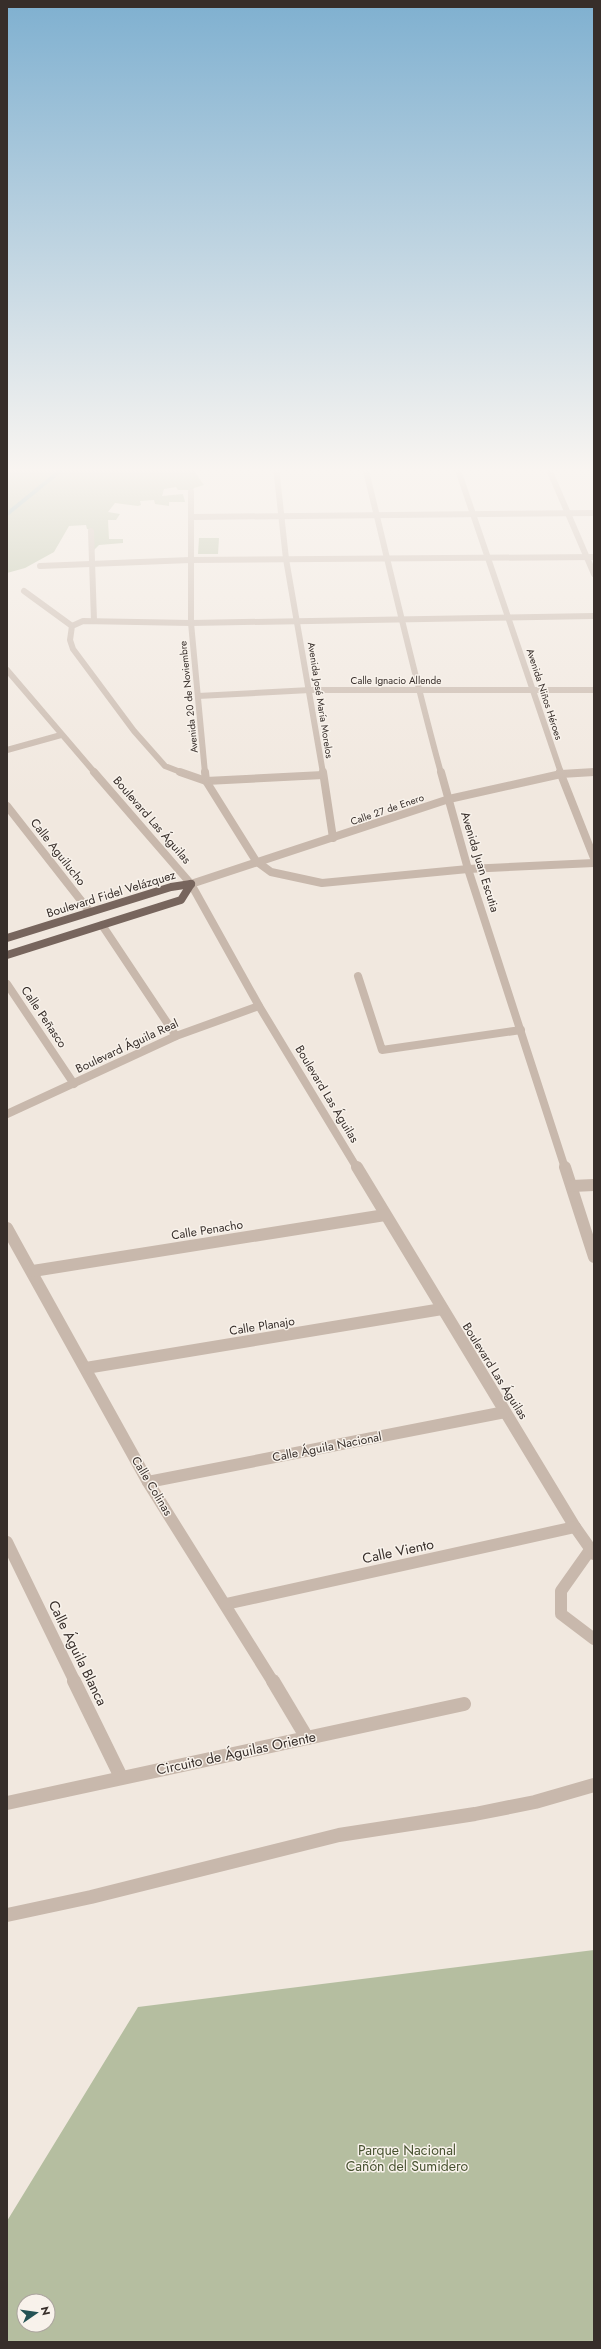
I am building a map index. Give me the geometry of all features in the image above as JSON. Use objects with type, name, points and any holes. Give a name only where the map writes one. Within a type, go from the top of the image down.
[{"type":"main road","name":"Boulevard Fidel Velázquez","points":[[7,938],[171,887],[191,884]]},
{"type":"main road","name":"Boulevard Fidel Velázquez","points":[[7,955],[181,900],[191,884]]},
{"type":"street","points":[[92,577],[94,621]]},
{"type":"street","name":"Avenida 20 de Noviembre","points":[[190,577],[191,622],[206,781]]},
{"type":"street","name":"Avenida José María Morelos","points":[[289,577],[310,690],[333,838]]},
{"type":"street","name":"Avenida Juan Escutia","points":[[392,577],[403,619],[418,689],[468,868],[594,1257]]},
{"type":"street","name":"Avenida Niños Héroes","points":[[495,577],[510,618],[561,774],[594,858]]},
{"type":"street","points":[[24,591],[72,626]]},
{"type":"street","points":[[72,626],[83,621],[296,621],[594,616]]},
{"type":"street","points":[[72,626],[70,640],[73,649],[134,731],[165,766],[206,781],[323,775]]},
{"type":"street","name":"Boulevard Las Águilas","points":[[7,670],[61,735],[191,884],[259,1006],[442,1309],[575,1527],[592,1552]]},
{"type":"street","name":"Calle Ignacio Allende","points":[[198,696],[310,690],[594,690]]},
{"type":"street","points":[[7,750],[61,735]]},
{"type":"street","name":"Calle 27 de Enero","points":[[191,884],[256,861],[333,838],[449,798],[561,774],[594,772]]},
{"type":"street","points":[[206,781],[256,861],[271,872],[322,882],[468,868],[594,863]]},
{"type":"street","name":"Calle Aguilucho","points":[[7,806],[90,912]]},
{"type":"street","points":[[102,925],[176,1036]]},
{"type":"street","points":[[358,976],[382,1050],[521,1030]]},
{"type":"street","name":"Calle Peñasco","points":[[7,984],[74,1084]]},
{"type":"street","name":"Boulevard Águila Real","points":[[7,1114],[176,1036],[259,1006]]},
{"type":"street","points":[[572,1186],[594,1185]]},
{"type":"street","name":"Calle Penacho","points":[[32,1271],[385,1215]]},
{"type":"street","name":"Calle Colinas","points":[[7,1228],[148,1482],[226,1604],[307,1738]]},
{"type":"street","name":"Calle Planajo","points":[[86,1368],[442,1309]]},
{"type":"street","name":"Calle Águila Nacional","points":[[148,1482],[505,1412]]},
{"type":"street","name":"Calle Viento","points":[[226,1604],[575,1527]]},
{"type":"street","name":"Calle Águila Blanca","points":[[7,1542],[121,1777]]},
{"type":"street","points":[[592,1552],[561,1591],[561,1614],[594,1639]]},
{"type":"street","name":"Circuito de Águilas Oriente","points":[[7,1803],[121,1777],[464,1704]]},
{"type":"street","points":[[7,1915],[78,1901],[184,1872],[340,1835],[435,1822],[544,1801],[594,1785]]},
{"type":"green space","name":"Parque Nacional Cañón del Sumidero","points":[[594,1950],[594,2342],[7,2342],[7,2221],[138,2007]]}]
